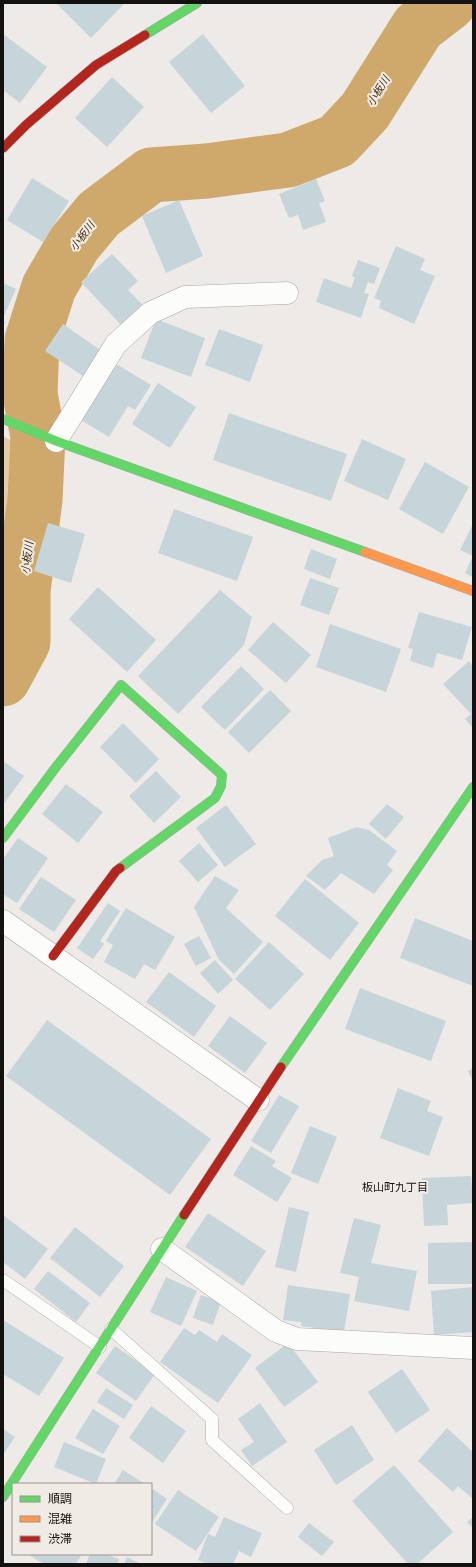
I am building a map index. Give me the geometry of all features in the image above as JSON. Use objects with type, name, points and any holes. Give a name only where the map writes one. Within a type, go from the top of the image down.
[{"type":"street","points":[[3,148],[26,125],[96,65],[197,3]]},
{"type":"street","points":[[56,441],[116,344],[150,313],[185,297],[287,293]]},
{"type":"street","points":[[3,419],[56,441],[473,591]]},
{"type":"street","points":[[3,838],[56,767],[121,685],[222,775],[221,786],[215,798],[116,871],[53,956]]},
{"type":"street","points":[[12,1483],[258,1100],[473,787]]},
{"type":"street","points":[[3,921],[258,1100]]},
{"type":"street","points":[[162,1248],[276,1331],[297,1339],[473,1348]]},
{"type":"street","points":[[3,1497],[12,1483]]},
{"type":"lane","points":[[3,1280],[100,1347]]},
{"type":"lane","points":[[111,1329],[212,1419],[212,1440],[287,1508]]},
{"type":"shaded area","points":[[3,436],[24,447],[3,556]]},
{"type":"building","points":[[56,3],[123,3],[124,4],[91,38]]},
{"type":"building","points":[[3,34],[47,67],[20,103],[3,90]]},
{"type":"building","points":[[203,34],[245,86],[211,113],[169,62]]},
{"type":"building","points":[[112,77],[144,107],[107,147],[75,118]]},
{"type":"building","points":[[32,178],[69,201],[43,242],[7,220]]},
{"type":"building","points":[[316,179],[325,201],[319,203],[326,222],[303,230],[298,215],[289,218],[279,194]]},
{"type":"building","points":[[179,200],[203,256],[166,273],[142,216]]},
{"type":"building","points":[[396,246],[425,259],[420,270],[435,276],[414,324],[379,308],[381,301],[374,298]]},
{"type":"building","points":[[112,254],[138,281],[128,290],[143,305],[121,325],[81,282]]},
{"type":"building","points":[[358,260],[380,268],[374,284],[368,282],[364,293],[369,294],[361,318],[316,302],[324,278],[351,288],[355,278],[352,276]]},
{"type":"building","points":[[3,283],[16,289],[3,318]]},
{"type":"building","points":[[156,319],[205,338],[191,377],[141,358]]},
{"type":"building","points":[[63,324],[100,350],[83,376],[45,351]]},
{"type":"building","points":[[219,329],[263,345],[250,382],[205,365]]},
{"type":"building","points":[[113,362],[151,385],[135,410],[128,406],[109,437],[79,419]]},
{"type":"building","points":[[158,383],[196,407],[170,448],[132,424]]},
{"type":"building","points":[[229,413],[347,454],[331,501],[213,460]]},
{"type":"building","points":[[362,439],[406,459],[388,500],[344,481]]},
{"type":"building","points":[[425,462],[469,487],[443,534],[399,509]]},
{"type":"building","points":[[174,509],[253,537],[237,581],[158,553]]},
{"type":"building","points":[[48,523],[85,534],[71,583],[34,571]]},
{"type":"building","points":[[473,524],[473,556],[460,550]]},
{"type":"building","points":[[311,549],[337,559],[330,579],[304,569]]},
{"type":"building","points":[[473,556],[473,577],[465,573]]},
{"type":"building","points":[[310,578],[339,588],[329,615],[300,605]]},
{"type":"building","points":[[98,587],[156,640],[127,672],[69,619]]},
{"type":"building","points":[[220,590],[252,617],[244,645],[178,714],[138,676]]},
{"type":"building","points":[[419,612],[472,627],[462,660],[437,653],[433,668],[410,661],[413,649],[408,648]]},
{"type":"building","points":[[273,622],[311,655],[286,683],[248,650]]},
{"type":"building","points":[[330,624],[401,649],[386,692],[316,667]]},
{"type":"building","points":[[469,661],[473,666],[473,728],[465,719],[471,714],[443,684]]},
{"type":"building","points":[[241,666],[264,689],[225,730],[201,707]]},
{"type":"building","points":[[270,690],[291,711],[249,753],[228,732]]},
{"type":"building","points":[[123,723],[159,759],[136,783],[100,747]]},
{"type":"building","points":[[3,761],[24,776],[3,805]]},
{"type":"building","points":[[156,771],[181,797],[154,823],[129,796]]},
{"type":"building","points":[[66,784],[103,812],[78,843],[42,814]]},
{"type":"building","points":[[387,804],[404,817],[386,839],[369,824]]},
{"type":"building","points":[[226,805],[256,844],[225,867],[196,828]]},
{"type":"building","points":[[357,827],[369,830],[397,851],[387,865],[393,870],[374,894],[341,873],[325,890],[306,876],[322,860],[334,856],[328,838]]},
{"type":"building","points":[[18,838],[48,858],[17,903],[3,894],[3,859]]},
{"type":"building","points":[[199,843],[218,865],[198,882],[179,861]]},
{"type":"building","points":[[215,876],[239,890],[226,908],[263,942],[234,974],[219,960],[194,907]]},
{"type":"building","points":[[41,877],[76,900],[54,932],[19,909]]},
{"type":"building","points":[[305,879],[359,923],[330,960],[275,916]]},
{"type":"building","points":[[108,903],[120,911],[100,941],[104,944],[93,959],[77,948]]},
{"type":"building","points":[[126,908],[175,937],[155,970],[144,964],[135,979],[104,962],[113,945],[106,941]]},
{"type":"building","points":[[415,918],[473,941],[473,986],[400,958]]},
{"type":"building","points":[[199,936],[211,958],[196,966],[184,944]]},
{"type":"building","points":[[269,942],[304,974],[270,1010],[235,979]]},
{"type":"building","points":[[215,960],[233,980],[218,994],[200,973]]},
{"type":"building","points":[[169,972],[216,1006],[194,1037],[146,1002]]},
{"type":"building","points":[[360,988],[446,1021],[431,1061],[345,1029]]},
{"type":"building","points":[[230,1016],[267,1043],[245,1073],[208,1046]]},
{"type":"building","points":[[47,1020],[211,1139],[170,1195],[6,1076]]},
{"type":"building","points":[[473,1068],[473,1081],[468,1071]]},
{"type":"building","points":[[398,1088],[431,1101],[427,1111],[443,1117],[429,1156],[380,1138]]},
{"type":"building","points":[[279,1095],[299,1106],[271,1153],[251,1141]]},
{"type":"building","points":[[310,1126],[337,1137],[318,1184],[291,1173]]},
{"type":"building","points":[[251,1146],[276,1161],[272,1166],[292,1178],[277,1202],[233,1175]]},
{"type":"building","points":[[471,1176],[473,1203],[447,1205],[448,1225],[424,1226],[422,1178]]},
{"type":"building","points":[[289,1207],[309,1212],[296,1272],[275,1267]]},
{"type":"building","points":[[208,1213],[266,1251],[243,1286],[185,1247]]},
{"type":"building","points":[[3,1215],[48,1249],[25,1279],[3,1262]]},
{"type":"building","points":[[354,1218],[381,1225],[371,1263],[417,1271],[409,1311],[354,1301],[359,1277],[340,1273]]},
{"type":"building","points":[[75,1227],[124,1266],[100,1297],[50,1258]]},
{"type":"building","points":[[473,1242],[473,1284],[428,1284],[428,1243]]},
{"type":"building","points":[[48,1271],[90,1303],[76,1322],[34,1289]]},
{"type":"building","points":[[166,1277],[197,1291],[181,1326],[150,1312]]},
{"type":"building","points":[[288,1285],[350,1294],[344,1332],[301,1326],[301,1322],[283,1320]]},
{"type":"building","points":[[473,1287],[473,1332],[434,1335],[431,1291]]},
{"type":"building","points":[[201,1295],[221,1302],[213,1325],[193,1318]]},
{"type":"building","points":[[3,1320],[64,1358],[39,1396],[3,1374]]},
{"type":"building","points":[[184,1328],[195,1335],[199,1330],[217,1342],[222,1334],[252,1355],[218,1403],[160,1362]]},
{"type":"building","points":[[288,1343],[318,1382],[284,1407],[255,1368]]},
{"type":"building","points":[[115,1346],[155,1374],[136,1401],[96,1373]]},
{"type":"building","points":[[402,1369],[430,1410],[396,1433],[368,1392]]},
{"type":"building","points":[[106,1388],[133,1405],[124,1419],[97,1402]]},
{"type":"building","points":[[260,1403],[287,1442],[252,1466],[241,1450],[254,1442],[238,1419]]},
{"type":"building","points":[[151,1406],[186,1431],[163,1463],[129,1438]]},
{"type":"building","points":[[93,1409],[120,1426],[103,1454],[75,1438]]},
{"type":"building","points":[[352,1425],[374,1460],[336,1485],[314,1450]]},
{"type":"building","points":[[447,1428],[473,1452],[473,1499],[458,1486],[453,1492],[418,1461]]},
{"type":"building","points":[[3,1429],[15,1437],[3,1455]]},
{"type":"building","points":[[64,1442],[106,1459],[96,1483],[54,1467]]},
{"type":"building","points":[[394,1465],[453,1532],[417,1564],[408,1564],[352,1501]]},
{"type":"building","points":[[123,1470],[143,1483],[115,1483]]},
{"type":"building","points":[[152,1489],[167,1499],[152,1522]]},
{"type":"building","points":[[178,1490],[219,1517],[196,1551],[155,1524]]},
{"type":"building","points":[[224,1517],[262,1533],[251,1557],[239,1551],[233,1564],[208,1564],[198,1560],[208,1534],[215,1537]]},
{"type":"building","points":[[473,1517],[473,1528],[467,1522]]},
{"type":"building","points":[[309,1523],[334,1542],[322,1556],[298,1537]]},
{"type":"building","points":[[29,1555],[81,1555],[76,1564],[44,1564]]},
{"type":"building","points":[[90,1555],[108,1555],[119,1559],[118,1564],[86,1564]]},
{"type":"building","points":[[127,1557],[141,1564],[124,1564]]},
{"type":"waterway","name":"小板川","points":[[3,679],[23,642],[23,590],[35,500],[38,437],[30,394],[32,340],[49,287],[74,244],[99,214],[151,175],[207,171],[288,160],[337,141],[365,111],[418,27],[449,3]]},
{"type":"traffic: fast","points":[[145,35],[197,3]]},
{"type":"traffic: fast","points":[[3,419],[56,441],[365,552]]},
{"type":"traffic: fast","points":[[3,838],[56,767],[121,685],[222,775],[221,786],[215,798],[120,868]]},
{"type":"traffic: fast","points":[[281,1067],[473,787]]},
{"type":"traffic: fast","points":[[3,1497],[184,1215]]},
{"type":"traffic: slow","points":[[365,552],[473,591]]},
{"type":"traffic: jam","points":[[3,148],[26,125],[96,65],[145,35]]},
{"type":"traffic: jam","points":[[53,956],[116,871],[120,868]]},
{"type":"traffic: jam","points":[[184,1215],[281,1067]]},
{"type":"district","name":"板山町九丁目","points":[[395,1187]]}]
